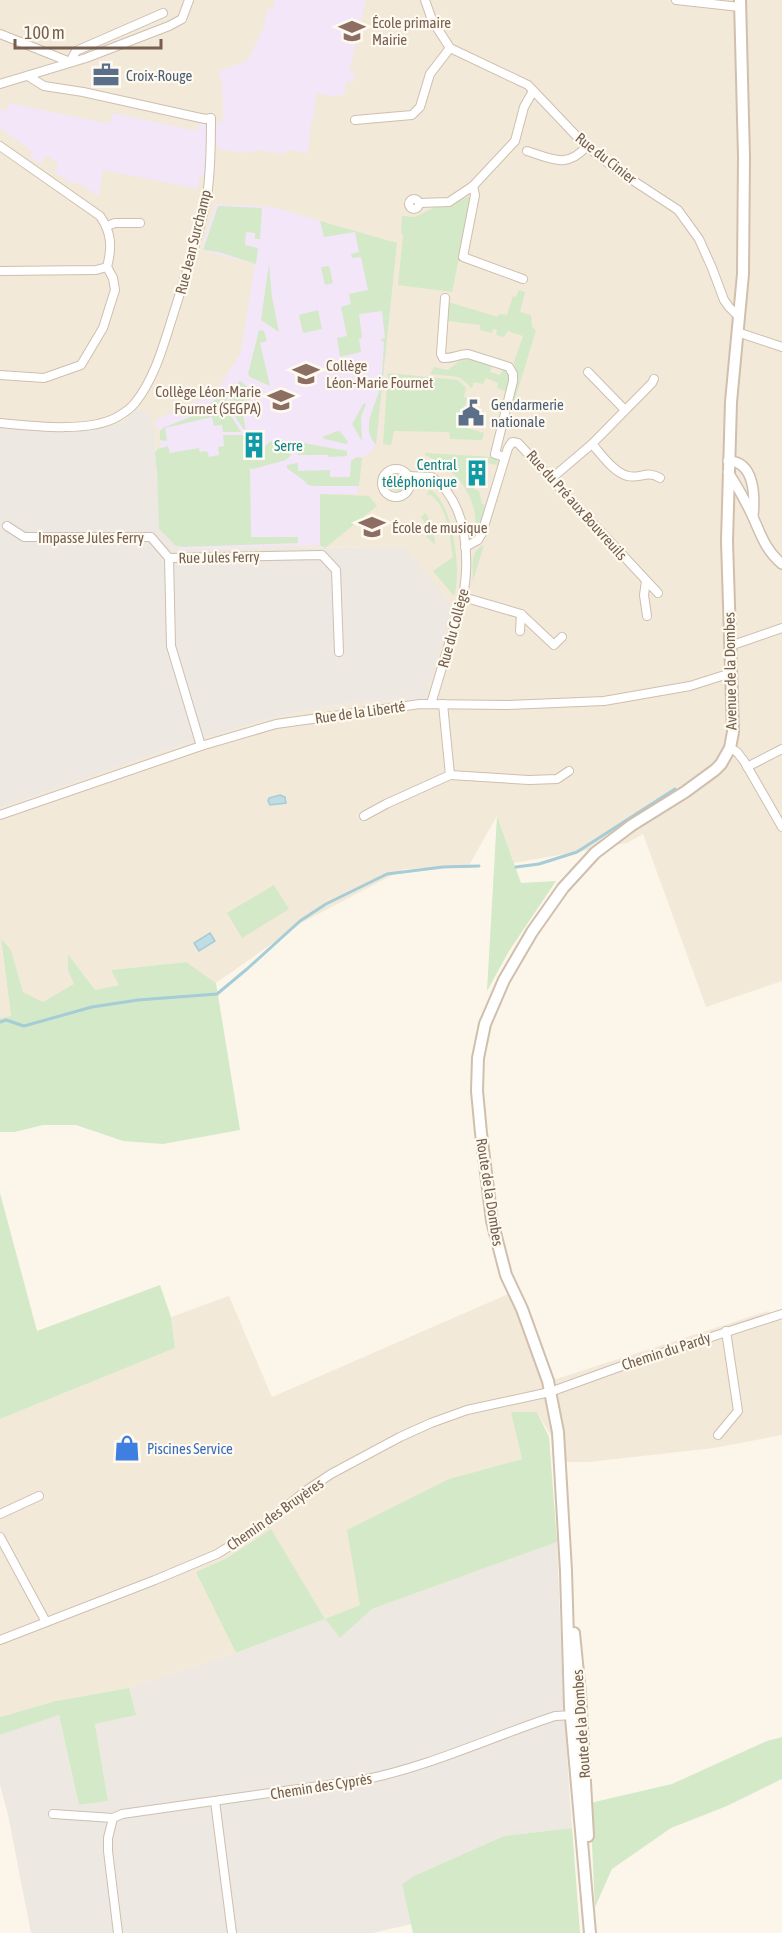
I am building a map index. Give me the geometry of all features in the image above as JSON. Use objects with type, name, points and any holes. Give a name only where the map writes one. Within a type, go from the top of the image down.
[{"type":"main road","name":"Avenue de la Dombes","points":[[608,843],[711,774],[721,764],[730,748],[733,732],[727,541],[728,467],[743,274],[744,169],[740,4]]},
{"type":"main road","name":"Route de la Dombes","points":[[590,1933],[587,1878],[588,1827],[576,1715],[576,1654],[566,1571],[558,1432],[541,1358],[506,1275],[492,1221],[477,1091],[478,1058],[488,1015],[518,954],[563,888],[595,853],[608,843]]},
{"type":"street","points":[[0,84],[86,58],[169,26],[182,19],[189,0]]},
{"type":"street","points":[[355,120],[412,115],[420,107],[430,74],[450,48],[432,20],[425,0]]},
{"type":"street","points":[[676,0],[740,4]]},
{"type":"street","points":[[70,62],[76,51],[163,13]]},
{"type":"street","points":[[0,34],[70,62]]},
{"type":"street","name":"Rue du Cinier","points":[[450,48],[528,85],[587,146],[617,170],[678,210],[699,239],[724,300],[739,317]]},
{"type":"street","name":"Rue Jean Surchamp","points":[[0,423],[84,427],[116,418],[134,405],[159,359],[185,276],[207,195],[212,151],[211,118],[205,119],[83,92],[44,86],[28,76]]},
{"type":"street","points":[[419,203],[449,202],[473,186],[515,141],[524,107],[533,91]]},
{"type":"street","points":[[0,146],[100,216],[107,226],[111,240],[111,253],[107,267],[113,278],[115,290],[103,328],[81,365],[44,378],[0,375]]},
{"type":"street","points":[[528,151],[558,161],[568,160],[580,154],[587,146]]},
{"type":"street","points":[[473,186],[475,195],[463,257],[523,279]]},
{"type":"street","points":[[107,226],[115,223],[138,225],[140,223]]},
{"type":"street","points":[[0,271],[75,271],[107,267]]},
{"type":"street","points":[[445,298],[441,354],[443,358],[450,359],[461,354],[468,354],[509,367],[513,374],[495,454],[504,457]]},
{"type":"street","points":[[737,332],[782,347]]},
{"type":"street","points":[[588,372],[625,410]]},
{"type":"street","points":[[552,478],[592,444],[654,379]]},
{"type":"street","name":"Rue du Pré aux Bouvreuils","points":[[465,547],[478,540],[482,533],[504,457],[512,442],[518,442],[658,593]]},
{"type":"street","points":[[592,444],[617,470],[628,477],[654,474],[660,478]]},
{"type":"street","points":[[753,516],[754,497],[748,474],[740,464],[728,467],[764,543],[782,564]]},
{"type":"street","name":"Rue du Collège","points":[[408,476],[432,477],[445,489],[460,519],[465,547],[466,582],[463,597],[431,704]]},
{"type":"street","name":"Impasse Jules Ferry","points":[[7,526],[24,537],[151,537],[169,558]]},
{"type":"street","name":"Rue Jules Ferry","points":[[201,746],[171,646],[169,558],[322,555],[336,570],[339,652]]},
{"type":"street","points":[[646,581],[644,595],[647,616]]},
{"type":"street","points":[[463,597],[520,614],[554,645],[562,637]]},
{"type":"street","points":[[520,614],[520,631]]},
{"type":"street","points":[[730,646],[782,628]]},
{"type":"street","name":"Rue de la Liberté","points":[[0,815],[201,746],[276,724],[431,704],[507,705],[604,701],[682,688],[731,673]]},
{"type":"street","points":[[443,704],[450,775]]},
{"type":"street","points":[[730,748],[737,752],[747,767],[782,827]]},
{"type":"street","points":[[747,767],[782,749]]},
{"type":"street","points":[[364,816],[450,775],[529,780],[557,779],[569,771]]},
{"type":"street","name":"Chemin du Pardy","points":[[550,1392],[577,1381],[782,1314]]},
{"type":"street","points":[[718,1436],[738,1411],[726,1331]]},
{"type":"street","name":"Chemin des Bruyères","points":[[0,1640],[217,1554],[265,1524],[304,1492],[331,1474],[400,1437],[451,1415],[550,1392]]},
{"type":"street","points":[[0,1514],[39,1496]]},
{"type":"street","points":[[0,1537],[46,1622]]},
{"type":"street","name":"Chemin des Cyprès","points":[[53,1814],[114,1818],[122,1814],[335,1785],[384,1776],[555,1716],[576,1715]]},
{"type":"street","points":[[215,1801],[232,1933]]},
{"type":"street","points":[[114,1818],[108,1838],[108,1851],[118,1933]]},
{"type":"shaded area","points":[[0,0],[782,0],[782,981],[706,1007],[643,834],[627,843],[514,863],[497,816],[468,867],[404,869],[303,922],[216,983],[185,962],[112,970],[119,985],[95,990],[69,955],[68,971],[74,984],[43,1003],[23,992],[11,951],[1,941],[11,1016],[0,1018],[0,808],[181,745],[276,717],[358,702],[425,699],[406,547],[180,549],[156,466],[155,429],[136,409],[122,423],[86,430],[0,425]]},
{"type":"shaded area","points":[[275,0],[366,0],[349,72],[355,73],[353,83],[347,81],[344,95],[330,96],[316,93],[308,153],[287,150],[282,154],[257,150],[249,153],[220,150],[214,140],[216,123],[222,122],[223,112],[222,83],[218,72],[248,60],[263,29],[268,8],[273,9]]},
{"type":"shaded area","points":[[9,103],[110,124],[113,113],[197,131],[199,122],[208,125],[208,154],[198,189],[103,170],[99,196],[77,182],[74,185],[54,172],[59,164],[47,155],[41,164],[29,156],[32,151],[0,128],[0,109],[6,111]]},
{"type":"shaded area","name":"Collège Léon-Marie Fournet","points":[[216,204],[273,207],[397,243],[377,443],[373,450],[361,459],[358,494],[320,494],[320,545],[180,549],[159,529],[155,452],[161,448],[160,431],[154,421],[213,393],[241,352],[255,264],[201,250]]},
{"type":"shaded area","points":[[136,409],[147,412],[155,429],[156,466],[180,549],[406,547],[453,607],[425,699],[358,702],[276,717],[181,745],[0,808],[0,425],[86,430],[122,423]]},
{"type":"shaded area","points":[[520,1289],[553,1380],[768,1311],[782,1321],[782,1435],[714,1448],[589,1462],[566,1462],[537,1412],[512,1412],[522,1459],[449,1479],[360,1605],[325,1619],[270,1530],[227,1558],[197,1572],[236,1653],[129,1688],[56,1701],[0,1717],[0,1419],[175,1348],[171,1317],[229,1296],[272,1397]]},
{"type":"shaded area","points":[[557,1542],[563,1698],[572,1828],[504,1836],[416,1875],[402,1884],[412,1924],[373,1933],[31,1933],[0,1785],[0,1735],[59,1715],[79,1805],[108,1801],[95,1724],[135,1715],[129,1688],[236,1653],[325,1619],[340,1638],[372,1609]]},
{"type":"green space","points":[[467,197],[471,198],[452,292],[398,285],[403,236],[402,216],[415,217],[437,206],[454,204]]},
{"type":"green space","points":[[218,206],[262,208],[260,239],[255,239],[255,233],[246,232],[245,245],[258,248],[256,264],[219,252],[203,250]]},
{"type":"green space","points":[[320,221],[397,243],[376,445],[371,438],[369,423],[382,375],[384,343],[380,339],[385,338],[382,311],[359,314],[361,352],[340,357],[337,338],[347,336],[341,307],[351,304],[349,294],[368,290],[361,257],[352,258],[351,254],[359,252],[355,232],[324,237]]},
{"type":"green space","points":[[269,264],[272,297],[279,332],[261,320]]},
{"type":"green space","points":[[329,266],[333,283],[325,285],[321,267]]},
{"type":"green space","points":[[519,290],[525,292],[520,312],[531,315],[532,327],[536,330],[513,406],[512,393],[517,378],[514,362],[523,336],[508,331],[504,337],[496,335],[497,330],[493,329],[492,333],[480,330],[480,325],[448,321],[448,302],[498,317],[499,314],[507,315],[513,296],[516,297]]},
{"type":"green space","points":[[318,310],[322,329],[303,333],[299,315]]},
{"type":"green space","points":[[259,330],[264,331],[267,341],[260,343],[270,386],[248,374]]},
{"type":"green space","points":[[464,357],[492,366],[490,372],[500,375],[503,370],[508,371],[510,376],[505,391],[497,388],[498,383],[486,378],[483,384],[474,382],[472,388],[459,377],[430,374],[434,367],[448,370]]},
{"type":"green space","points":[[388,373],[458,380],[466,388],[464,397],[467,398],[461,426],[484,433],[482,440],[450,439],[449,432],[394,431],[391,445],[383,444]]},
{"type":"green space","points":[[240,381],[250,389],[252,399],[241,402],[246,432],[233,413],[230,401],[234,388]]},
{"type":"green space","points":[[228,390],[228,407],[241,432],[223,432],[222,425],[214,426],[212,417],[165,428],[167,441],[160,440],[160,431],[163,428],[195,415]]},
{"type":"green space","points":[[364,403],[366,404],[361,417],[362,441],[352,424]]},
{"type":"green space","points":[[338,431],[348,442],[347,444],[322,437]]},
{"type":"green space","points":[[223,435],[244,435],[247,454],[264,450],[264,447],[271,441],[292,442],[293,448],[287,451],[291,455],[286,460],[250,468],[251,537],[298,537],[298,543],[183,547],[176,546],[159,529],[155,452],[168,446],[170,453],[199,448],[200,452],[207,451],[209,457],[219,455],[218,447],[224,446]]},
{"type":"green space","points":[[298,442],[347,451],[347,456],[298,455]]},
{"type":"green space","points":[[425,453],[493,457],[497,460],[498,465],[475,461],[469,479],[476,482],[474,489],[479,491],[482,504],[485,505],[477,530],[474,509],[466,489],[455,475]]},
{"type":"green space","points":[[357,457],[362,458],[359,486],[313,486],[306,484],[287,468],[287,465],[298,463],[298,471],[330,470],[330,477],[350,477],[351,461]]},
{"type":"green space","points":[[394,475],[400,475],[405,483],[403,489],[394,491],[389,486],[389,480]]},
{"type":"green space","points":[[429,490],[439,498],[445,509],[454,539],[457,571],[454,596],[433,571],[453,557],[445,514],[430,494],[427,496]]},
{"type":"green space","points":[[320,494],[369,496],[377,506],[325,548],[320,545]]},
{"type":"green space","points":[[426,513],[434,532],[435,545],[426,536],[431,532],[421,517]]},
{"type":"green space","points":[[484,545],[473,581],[474,556],[476,551]]},
{"type":"green space","points":[[497,816],[521,883],[556,881],[509,951],[487,991]]},
{"type":"green space","points":[[274,885],[289,909],[242,938],[227,913]]},
{"type":"green space","points":[[1,939],[11,950],[23,992],[43,1002],[74,984],[68,971],[68,954],[95,990],[119,985],[111,970],[186,962],[216,983],[240,1130],[163,1144],[123,1141],[76,1125],[43,1125],[15,1132],[0,1132],[0,1018],[11,1016]]},
{"type":"green space","points":[[0,1193],[37,1331],[160,1285],[171,1317],[175,1348],[0,1419]]},
{"type":"green space","points":[[511,1412],[537,1412],[549,1437],[557,1542],[372,1609],[340,1638],[325,1619],[360,1605],[347,1530],[449,1479],[522,1459]]},
{"type":"green space","points":[[271,1529],[325,1619],[236,1653],[196,1572],[227,1558]]},
{"type":"green space","points":[[129,1688],[136,1715],[95,1724],[108,1801],[79,1805],[59,1715],[0,1735],[0,1717],[56,1701]]},
{"type":"green space","points":[[782,1737],[782,1779],[727,1806],[671,1828],[612,1869],[595,1907],[590,1803],[672,1784],[767,1741]]},
{"type":"green space","points":[[572,1828],[580,1933],[413,1933],[402,1884],[416,1875],[504,1836]]},
{"type":"water","points":[[280,795],[285,797],[286,803],[270,805],[269,798]]},
{"type":"water","points":[[210,933],[215,941],[199,951],[194,943]]},
{"type":"waterway","points":[[516,867],[539,864],[577,852],[675,789]]},
{"type":"waterway","points":[[0,1022],[6,1020],[24,1026],[92,1007],[138,1000],[217,994],[300,921],[326,904],[387,874],[443,867],[479,866]]},
{"type":"place","name":"École primaire Mairie","points":[[352,31]]},
{"type":"place","name":"Croix-Rouge","points":[[106,75]]},
{"type":"place","name":"Collège Léon-Marie Fournet","points":[[306,374]]},
{"type":"place","name":"Collège Léon-Marie Fournet (SEGPA)","points":[[281,400]]},
{"type":"place","name":"Gendarmerie nationale","points":[[471,413]]},
{"type":"place","name":"Serre","points":[[254,445]]},
{"type":"place","name":"Central téléphonique","points":[[477,473]]},
{"type":"place","name":"École de musique","points":[[372,527]]},
{"type":"place","name":"Piscines Service","points":[[127,1448]]}]
